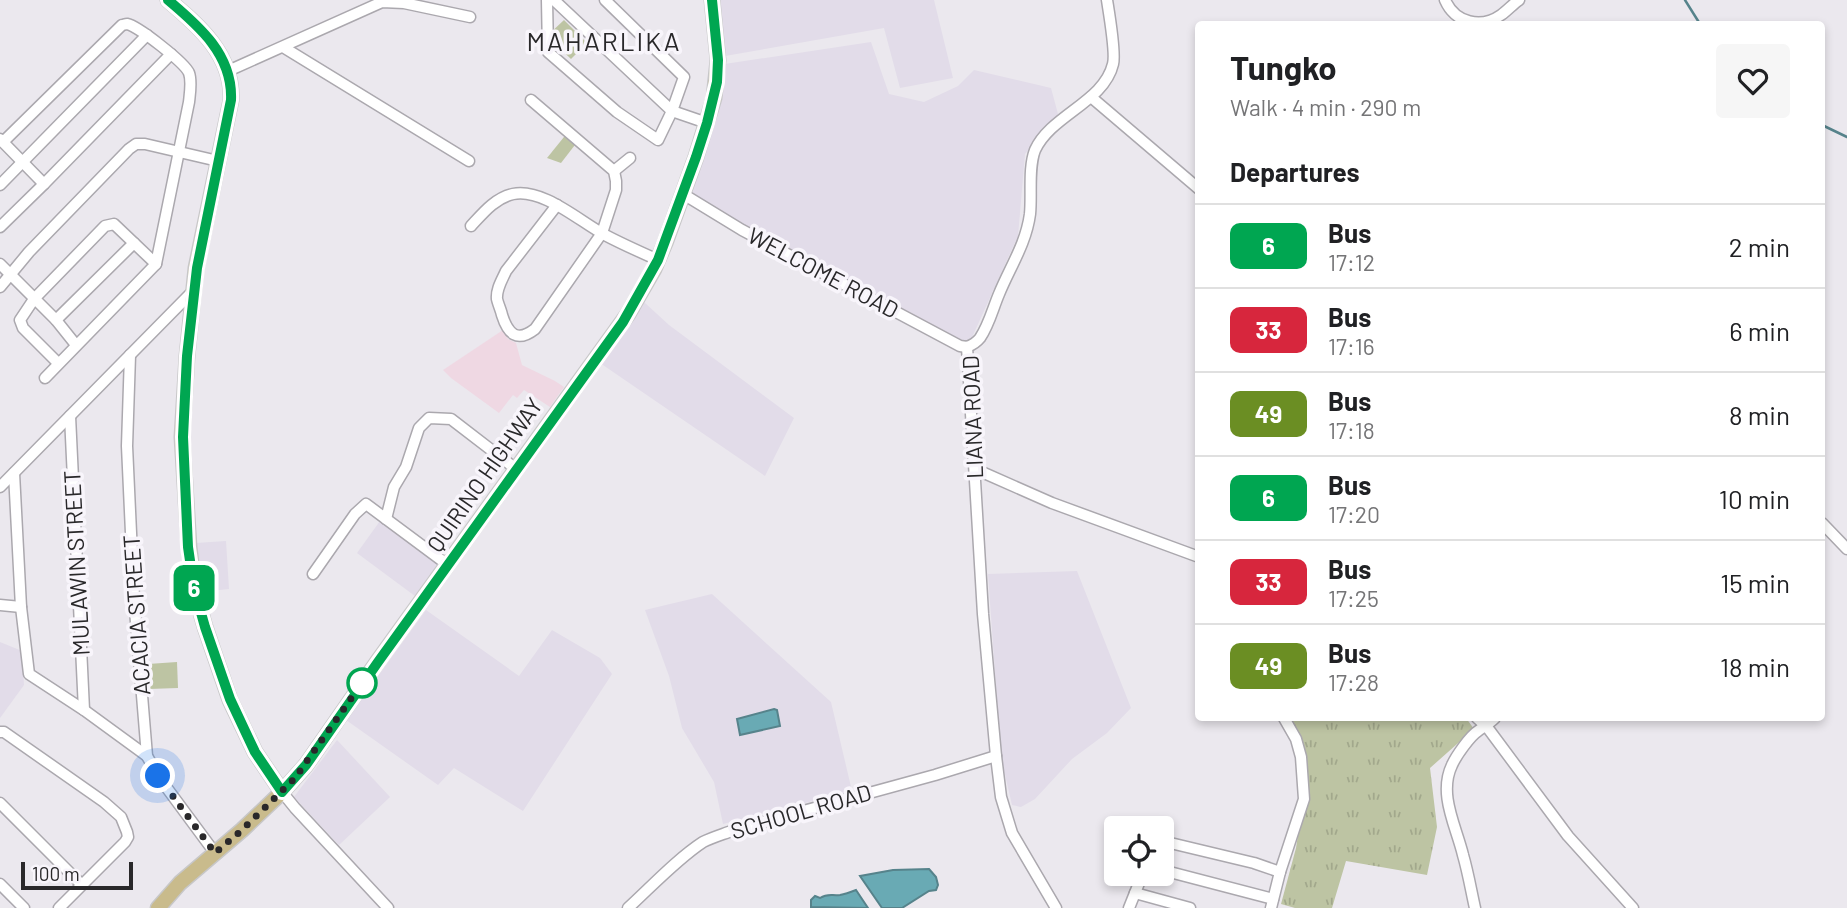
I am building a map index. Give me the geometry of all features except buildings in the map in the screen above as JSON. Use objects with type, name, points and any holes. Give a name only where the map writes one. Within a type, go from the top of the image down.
[{"type":"main road","points":[[168,0],[192,21],[216,48],[232,85],[202,234],[187,356],[183,437],[192,577],[205,627],[230,699],[255,752],[282,792]]},
{"type":"main road","name":"QUIRINO HIGHWAY","points":[[158,908],[180,883],[282,792],[306,765],[628,314],[658,260],[707,123],[717,82],[718,60],[712,0]]},
{"type":"street","points":[[547,0],[550,55],[617,112],[658,141],[684,77],[605,0]]},
{"type":"street","points":[[554,0],[672,111],[707,123]]},
{"type":"street","name":"LIANA ROAD","points":[[1056,908],[1012,833],[1001,797],[984,614],[967,347],[979,340],[1026,239],[1032,161],[1036,149],[1045,135],[1091,97],[1109,75],[1114,62],[1107,0]]},
{"type":"street","points":[[1445,0],[1455,15],[1467,21]]},
{"type":"street","points":[[1491,21],[1519,0]]},
{"type":"street","points":[[228,71],[382,2],[404,3],[470,17]]},
{"type":"street","points":[[44,184],[1,141],[118,27],[126,24],[147,35],[189,73],[191,88],[156,264],[45,378]]},
{"type":"street","points":[[0,185],[147,35]]},
{"type":"street","points":[[283,47],[469,161]]},
{"type":"street","points":[[0,228],[171,54]]},
{"type":"street","points":[[1091,97],[1195,186]]},
{"type":"street","points":[[531,100],[614,171],[616,181],[602,233],[535,330],[519,337],[511,333],[506,326],[497,298],[499,284],[557,205]]},
{"type":"street","points":[[0,287],[29,252],[136,144],[218,161]]},
{"type":"street","points":[[614,171],[630,159]]},
{"type":"street","points":[[471,226],[495,202],[512,194],[532,194],[658,260]]},
{"type":"street","name":"WELCOME ROAD","points":[[683,194],[742,230],[960,346],[967,347]]},
{"type":"street","points":[[58,363],[20,325],[20,320],[34,299],[105,226],[114,224],[156,264]]},
{"type":"street","points":[[55,320],[134,243]]},
{"type":"street","points":[[0,264],[76,345]]},
{"type":"street","points":[[0,487],[194,290]]},
{"type":"street","name":"ACACIA STREET","points":[[130,355],[127,446],[134,598],[146,756],[215,853]]},
{"type":"street","name":"MULAWIN STREET","points":[[69,416],[84,710]]},
{"type":"street","points":[[386,519],[394,487],[405,467],[419,428],[429,418],[451,419],[516,470]]},
{"type":"street","points":[[975,469],[1052,503],[1195,556]]},
{"type":"street","points":[[14,472],[21,607],[29,674],[146,756]]},
{"type":"street","points":[[313,574],[355,514],[366,504],[448,565]]},
{"type":"street","points":[[1825,526],[1847,549]]},
{"type":"street","points":[[0,605],[21,607]]},
{"type":"street","points":[[1174,874],[1272,904],[1304,799],[1301,757],[1296,739],[1286,721]]},
{"type":"street","points":[[1481,721],[1568,836],[1633,908]]},
{"type":"street","points":[[1475,908],[1447,800],[1446,783],[1456,758],[1477,732],[1492,721]]},
{"type":"street","points":[[0,732],[104,802],[121,817],[128,837],[59,908]]},
{"type":"street","name":"SCHOOL ROAD","points":[[628,908],[683,858],[711,838],[996,756]]},
{"type":"street","points":[[282,792],[388,908]]},
{"type":"street","points":[[0,803],[81,884]]},
{"type":"street","points":[[1174,844],[1280,872]]},
{"type":"street","points":[[0,884],[24,908]]},
{"type":"street","points":[[1129,908],[1138,886]]},
{"type":"street","points":[[1135,893],[1190,908]]},
{"type":"shaded area","points":[[717,0],[934,0],[953,78],[900,88],[884,28],[725,56]]},
{"type":"shaded area","points":[[871,42],[889,94],[924,102],[958,86],[974,70],[1051,88],[1058,114],[1025,154],[1018,236],[969,344],[691,196],[718,65]]},
{"type":"shaded area","points":[[644,302],[669,325],[794,418],[765,476],[600,363]]},
{"type":"shaded area","points":[[503,330],[508,339],[516,343],[522,365],[564,387],[550,407],[524,390],[517,398],[513,395],[499,413],[443,370]]},
{"type":"shaded area","points":[[380,521],[439,563],[415,596],[357,553]]},
{"type":"shaded area","points":[[226,541],[229,589],[201,592],[196,543]]},
{"type":"shaded area","points":[[1077,571],[1131,708],[1107,733],[1072,759],[1035,799],[1021,807],[1012,805],[1001,757],[988,574]]},
{"type":"shaded area","points":[[712,594],[831,702],[852,791],[723,824],[714,782],[682,728],[669,676],[645,610]]},
{"type":"shaded area","points":[[426,610],[519,676],[552,630],[600,658],[612,674],[523,811],[454,768],[438,785],[346,720]]},
{"type":"shaded area","points":[[0,642],[22,651],[24,685],[0,718]]},
{"type":"shaded area","points":[[337,740],[390,797],[339,845],[294,797]]},
{"type":"green space","points":[[564,20],[587,43],[571,59],[547,36]]},
{"type":"green space","points":[[568,132],[578,141],[561,163],[547,158]]},
{"type":"green space","points":[[177,662],[178,688],[149,689],[148,664]]},
{"type":"green space","points":[[1289,721],[1468,721],[1474,729],[1430,768],[1437,827],[1427,875],[1346,861],[1332,908],[1295,908],[1281,904],[1296,848],[1306,766]]},
{"type":"water","points":[[777,710],[780,726],[740,735],[737,719]]},
{"type":"water","points":[[929,869],[936,877],[936,890],[929,891],[902,908],[882,908],[860,876],[893,870]]},
{"type":"water","points":[[856,890],[868,908],[811,907],[811,900],[815,896],[820,898],[842,895]]},
{"type":"waterway","points":[[1685,0],[1698,21]]},
{"type":"waterway","points":[[1825,126],[1847,137]]},
{"type":"bus line","name":"6","points":[[168,0],[192,21],[216,48],[232,85],[202,234],[187,356],[183,437],[192,577],[205,627],[230,699],[255,752],[282,792],[306,765],[623,322],[654,270],[704,136],[714,98],[718,60],[712,0]]},
{"type":"district","name":"MAHARLIKA","points":[[604,42]]},
{"type":"route","points":[[158,776],[215,853],[295,778],[362,683]]}]
